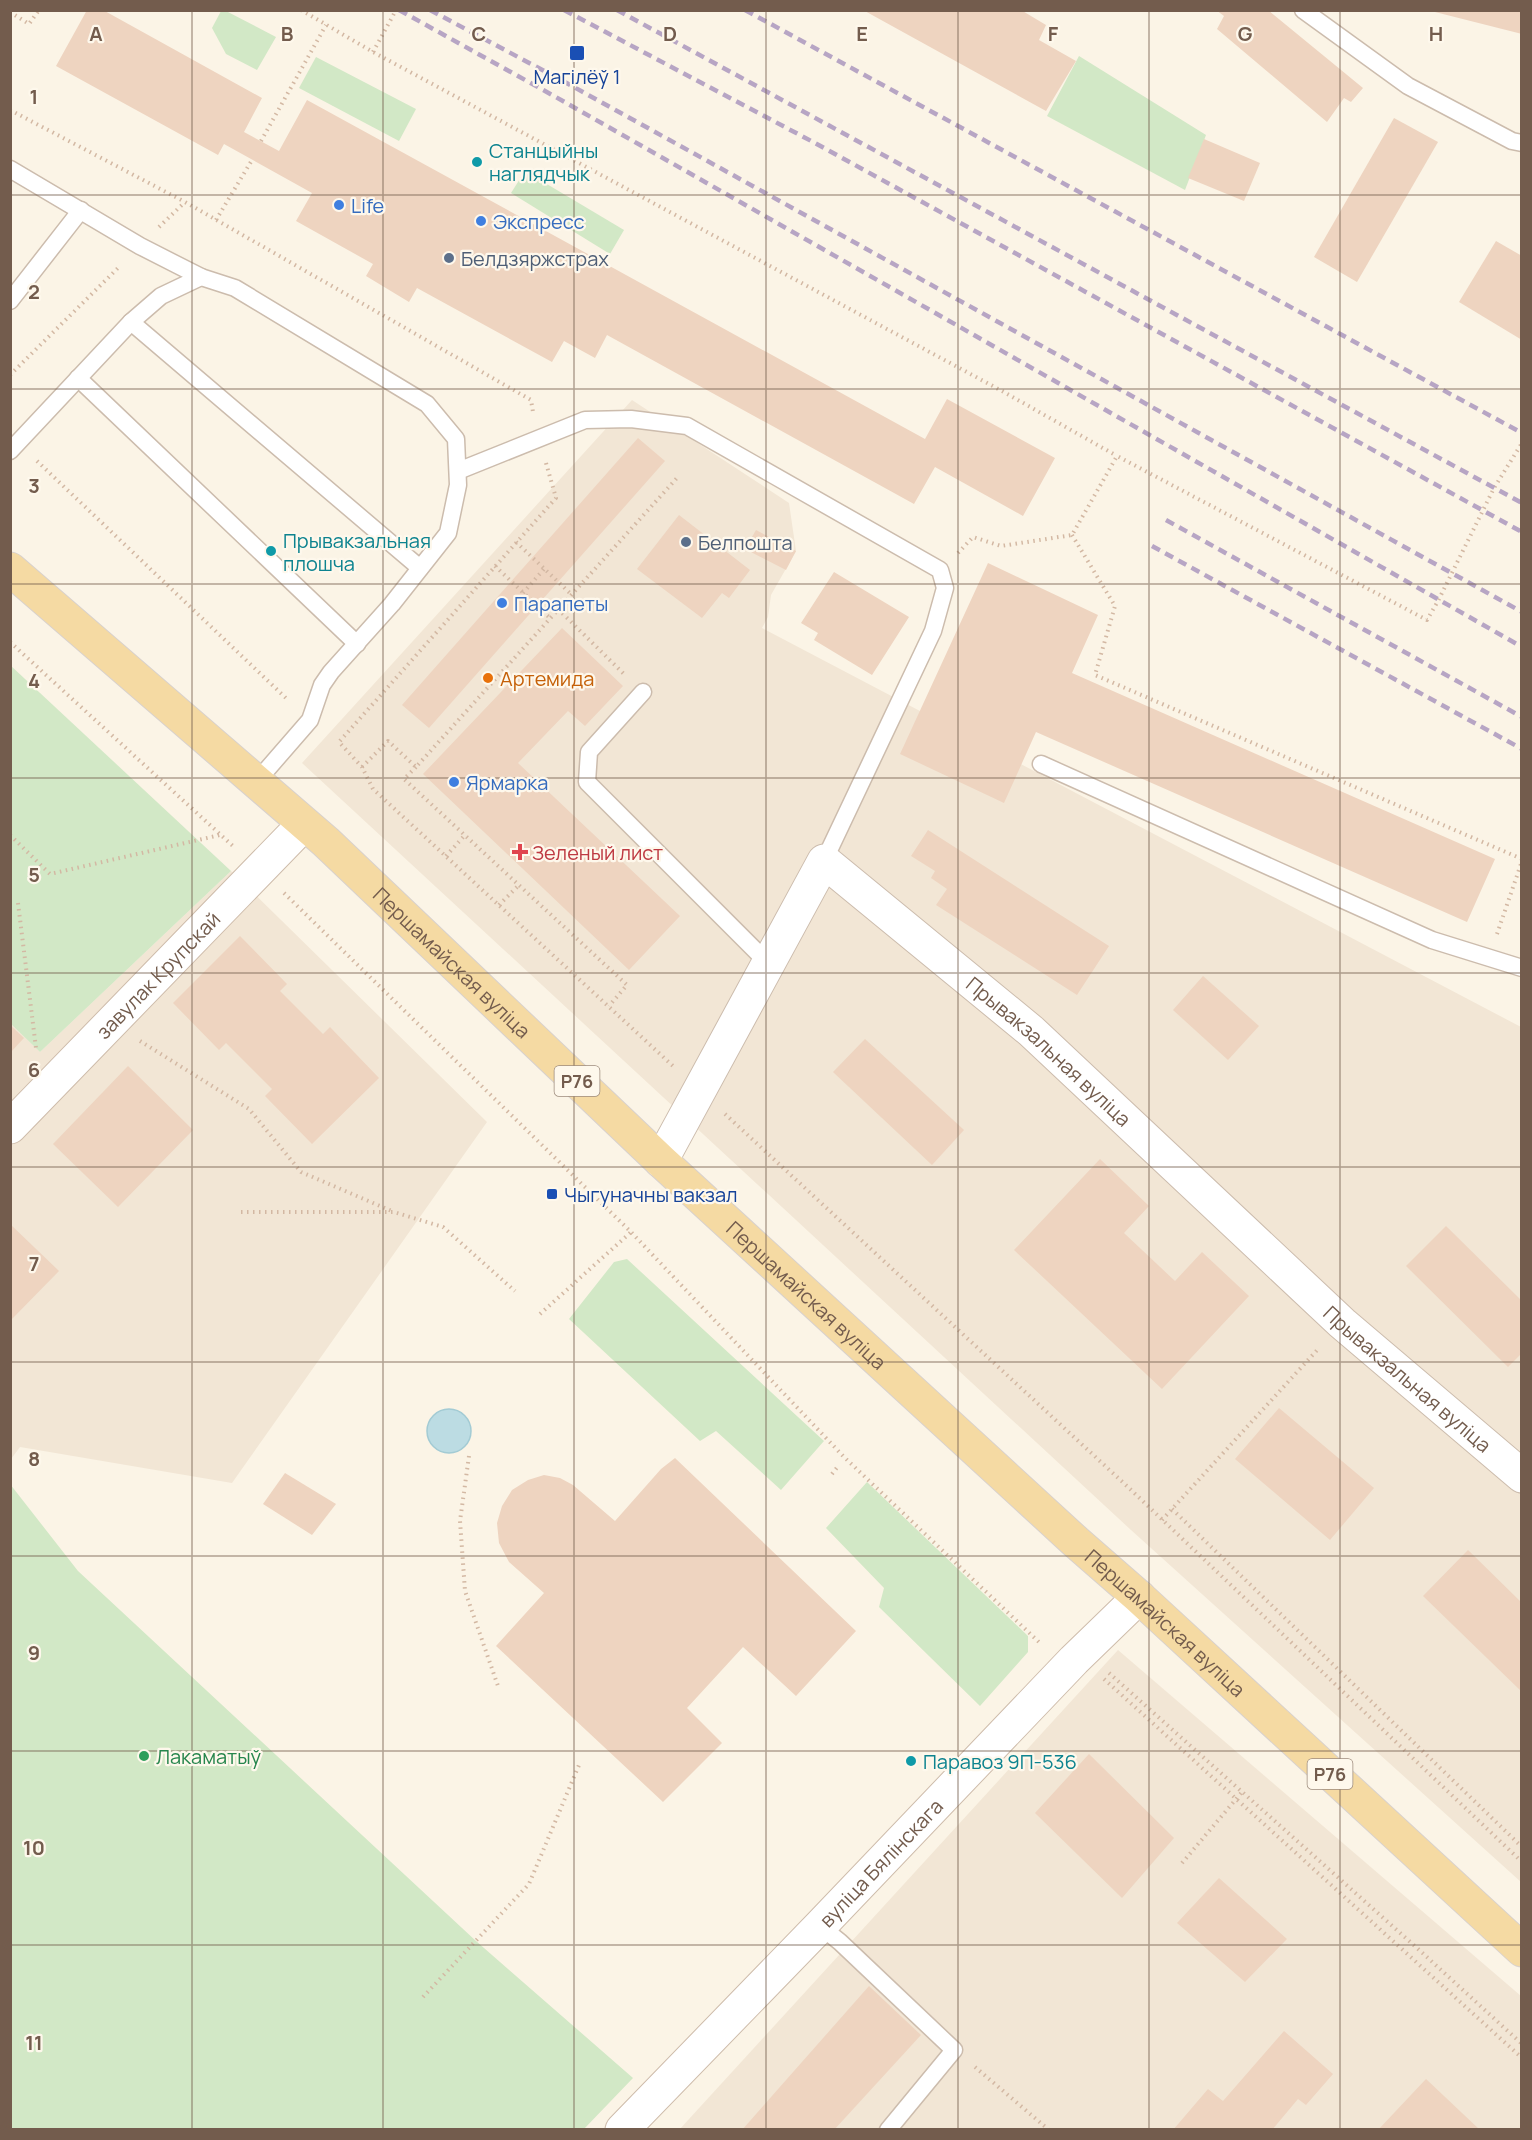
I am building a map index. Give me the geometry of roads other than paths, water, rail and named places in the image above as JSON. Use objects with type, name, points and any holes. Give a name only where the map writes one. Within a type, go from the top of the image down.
[{"type":"main road","name":"Першамайская вуліца","points":[[10,569],[326,842],[661,1161],[1076,1542],[1139,1597],[1521,1950]]},
{"type":"street","name":"завулак Крупскай","points":[[10,1127],[271,881],[304,824]]},
{"type":"street","points":[[661,1161],[824,861]]},
{"type":"street","name":"Прывакзальная вуліца","points":[[824,861],[1032,1031],[1341,1323],[1521,1476]]},
{"type":"street","name":"вуліца Бялінскага","points":[[635,2125],[820,1926],[1074,1660],[1139,1597]]},
{"type":"lane","points":[[1303,10],[1408,86],[1512,141],[1521,143]]},
{"type":"lane","points":[[10,168],[140,246],[201,277],[236,288],[427,404],[456,439],[458,485],[448,533],[357,644],[331,672],[322,685],[310,720],[257,781]]},
{"type":"lane","points":[[10,301],[81,210]]},
{"type":"lane","points":[[14,447],[131,322],[160,296],[201,277]]},
{"type":"lane","points":[[131,322],[420,568]]},
{"type":"lane","points":[[78,378],[357,644]]},
{"type":"lane","points":[[458,471],[585,420],[631,419],[687,426],[940,570],[945,588],[933,630],[824,861]]},
{"type":"lane","points":[[643,692],[589,752],[587,782],[769,964]]},
{"type":"lane","points":[[1041,764],[1432,940],[1521,968]]},
{"type":"lane","points":[[820,1926],[840,1942],[954,2050],[888,2130]]},
{"type":"water","points":[[449,1409],[464,1416],[471,1431],[464,1446],[449,1453],[434,1446],[427,1431],[434,1416]]},
{"type":"railway","points":[[399,10],[1522,647]]},
{"type":"railway","points":[[430,10],[563,81],[1522,612]]},
{"type":"railway","points":[[564,10],[815,143],[1522,532]]},
{"type":"railway","points":[[617,10],[1522,503]]},
{"type":"railway","points":[[745,10],[1522,433]]},
{"type":"railway","points":[[1166,520],[1522,717]]},
{"type":"railway","points":[[1152,546],[1522,749]]},
{"type":"place","name":"Магілёў 1","points":[[577,53]]},
{"type":"place","name":"Станцыйны наглядчык","points":[[477,162]]},
{"type":"place","name":"Life","points":[[339,205]]},
{"type":"place","name":"Экспресс","points":[[481,221]]},
{"type":"place","name":"Белдзяржстрах","points":[[449,258]]},
{"type":"place","name":"Белпошта","points":[[686,542]]},
{"type":"place","name":"Прывакзальная плошча","points":[[271,551]]},
{"type":"place","name":"Парапеты","points":[[502,603]]},
{"type":"place","name":"Артемида","points":[[488,678]]},
{"type":"place","name":"Ярмарка","points":[[454,782]]},
{"type":"place","name":"Зеленый лист","points":[[520,852]]},
{"type":"place","name":"Чыгуначны вакзал","points":[[552,1194]]},
{"type":"place","name":"Лакаматыў","points":[[144,1756]]},
{"type":"place","name":"Паравоз 9П-536","points":[[911,1761]]}]
